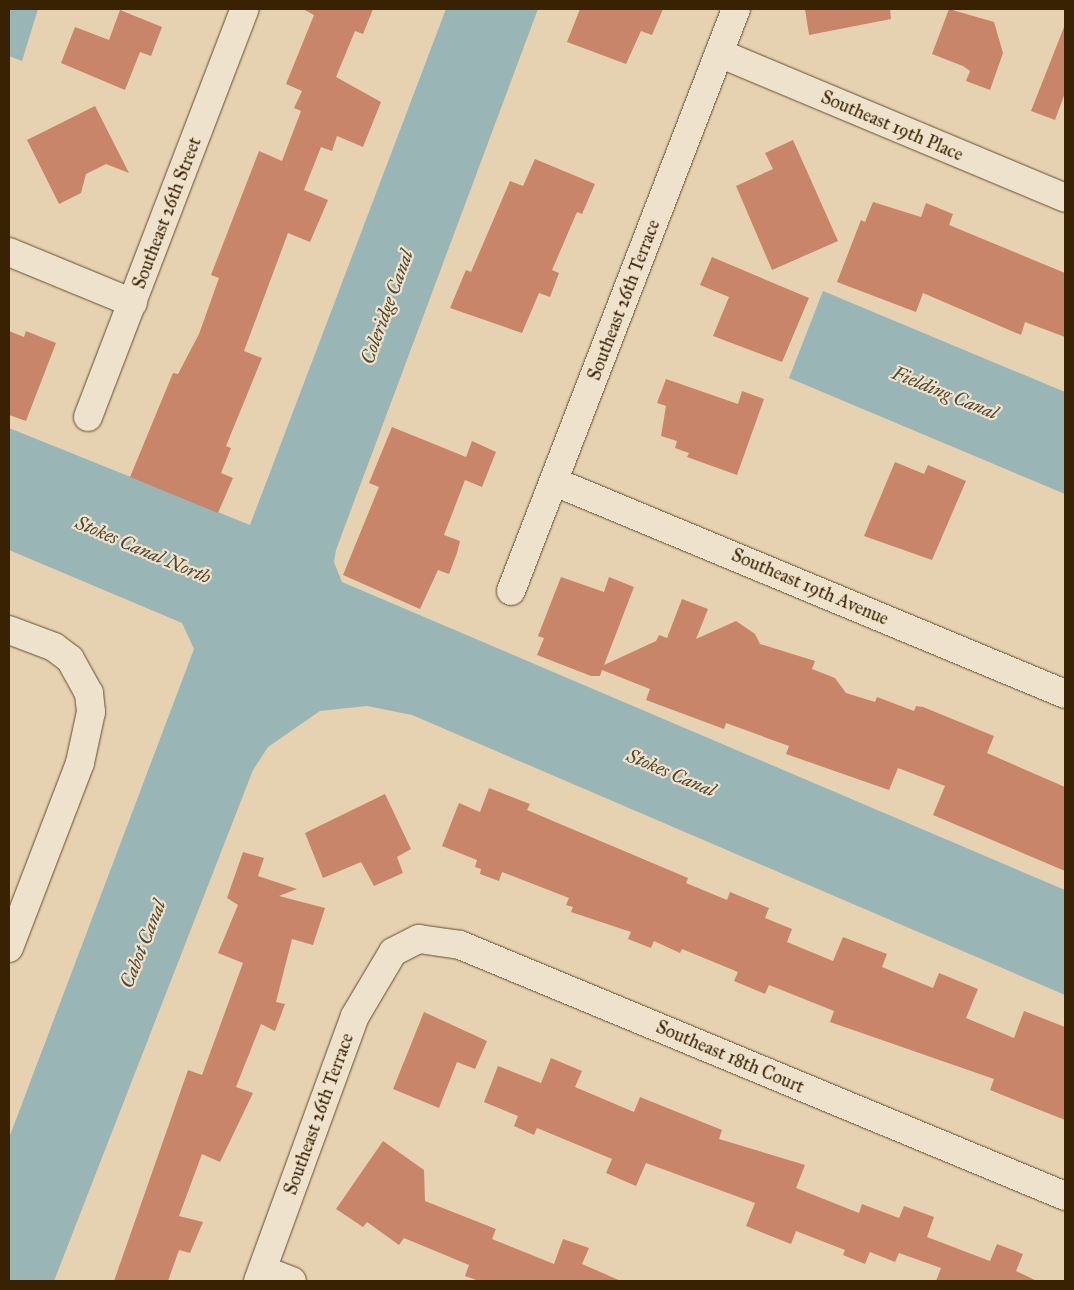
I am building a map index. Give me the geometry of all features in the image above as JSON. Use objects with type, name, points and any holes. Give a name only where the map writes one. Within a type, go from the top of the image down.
[{"type":"street","name":"Southeast 26th Street","points":[[88,417],[245,9]]},
{"type":"street","name":"Southeast 26th Terrace","points":[[511,591],[736,9]]},
{"type":"street","name":"Southeast 19th Place","points":[[719,54],[1065,198]]},
{"type":"street","points":[[9,252],[133,303]]},
{"type":"street","name":"Southeast 19th Avenue","points":[[554,482],[1065,694]]},
{"type":"street","points":[[9,630],[54,647],[70,659],[89,693],[91,712],[80,762],[9,948]]},
{"type":"street","name":"Southeast 18th Court","points":[[393,952],[420,939],[460,945],[1065,1196]]},
{"type":"street","name":"Southeast 26th Terrace","points":[[260,1276],[355,1016],[393,952]]},
{"type":"street","points":[[260,1276],[292,1281]]},
{"type":"water","points":[[9,9],[38,9],[22,61],[9,56]]},
{"type":"water","points":[[446,9],[538,9],[336,550],[334,562],[342,582],[1065,890],[1065,995],[412,715],[367,706],[320,711],[268,747],[253,770],[54,1281],[9,1281],[9,1138],[194,649],[182,623],[9,550],[9,428],[250,525]]},
{"type":"water","name":"Fielding Canal","points":[[823,291],[1065,392],[1065,494],[789,378]]},
{"type":"building","points":[[303,9],[373,9],[363,34],[355,31],[336,77],[381,102],[363,147],[337,136],[332,151],[321,147],[304,190],[328,200],[310,242],[288,233],[244,351],[262,358],[226,446],[231,448],[221,473],[233,478],[218,513],[130,477],[173,373],[178,374],[199,334],[219,278],[211,275],[259,151],[282,161],[301,111],[294,108],[302,91],[286,84],[314,15]]},
{"type":"building","points":[[580,9],[663,9],[652,35],[641,31],[626,64],[567,42]]},
{"type":"building","points":[[805,9],[890,9],[891,19],[809,35]]},
{"type":"building","points":[[949,9],[994,22],[1003,53],[990,90],[966,81],[970,71],[963,66],[932,54]]},
{"type":"building","points":[[120,10],[162,27],[151,56],[140,52],[125,90],[61,63],[75,27],[109,40]]},
{"type":"building","points":[[1064,27],[1065,93],[1055,120],[1031,111]]},
{"type":"building","points":[[95,106],[129,173],[106,164],[86,174],[81,193],[59,204],[27,140]]},
{"type":"building","points":[[793,140],[838,241],[772,270],[736,186],[773,169],[765,153]]},
{"type":"building","points":[[535,159],[595,184],[582,214],[577,212],[552,270],[559,273],[550,297],[539,293],[522,333],[450,308],[466,270],[471,272],[510,181],[523,186]]},
{"type":"building","points":[[873,202],[921,217],[926,203],[953,214],[949,225],[1065,273],[1065,337],[1025,322],[1021,335],[923,293],[916,312],[837,282],[861,220],[865,222]]},
{"type":"building","points":[[712,257],[809,298],[782,362],[713,336],[729,297],[700,285]]},
{"type":"building","points":[[9,331],[24,337],[26,331],[56,343],[26,421],[9,415]]},
{"type":"building","points":[[666,379],[738,404],[742,391],[764,399],[737,475],[687,457],[689,453],[675,448],[677,441],[661,436],[666,406],[657,403]]},
{"type":"building","points":[[392,427],[466,457],[472,441],[496,452],[482,487],[465,480],[444,535],[460,541],[457,553],[449,574],[438,570],[420,609],[343,575],[379,487],[369,483]]},
{"type":"building","points":[[895,462],[924,474],[928,465],[966,481],[932,560],[864,536]]},
{"type":"building","points":[[561,577],[604,592],[609,577],[634,587],[604,665],[656,641],[659,635],[667,638],[682,599],[708,609],[696,639],[736,621],[755,634],[760,644],[815,661],[812,669],[835,678],[846,693],[875,702],[877,697],[914,711],[916,706],[923,707],[994,736],[987,753],[1065,787],[1065,871],[933,815],[945,786],[898,768],[889,790],[786,754],[789,746],[726,723],[724,729],[646,700],[650,689],[602,670],[600,676],[591,676],[537,655],[544,638],[538,636]]},
{"type":"building","points":[[489,788],[530,804],[527,810],[688,878],[686,883],[727,900],[730,892],[769,908],[765,918],[792,929],[787,942],[833,961],[843,937],[887,954],[882,967],[933,988],[939,973],[978,989],[966,1018],[1014,1038],[1024,1011],[1065,1027],[1065,1120],[990,1090],[994,1079],[830,1022],[834,1011],[769,985],[765,994],[734,981],[738,972],[682,949],[680,953],[654,941],[651,948],[628,939],[631,932],[571,912],[573,907],[566,905],[569,898],[502,872],[499,881],[480,874],[481,869],[475,867],[477,860],[442,846],[459,803],[480,812]]},
{"type":"building","points":[[385,794],[411,849],[397,857],[403,873],[374,886],[361,862],[323,878],[305,833]]},
{"type":"building","points":[[243,852],[264,858],[258,876],[297,889],[279,896],[325,908],[313,945],[292,939],[276,1002],[285,1004],[275,1031],[261,1024],[236,1087],[253,1093],[220,1162],[202,1154],[179,1216],[203,1222],[190,1253],[179,1250],[168,1281],[114,1281],[188,1070],[202,1075],[243,963],[218,953],[238,905],[227,898]]},
{"type":"building","points":[[424,1012],[487,1041],[475,1069],[457,1062],[439,1108],[393,1089]]},
{"type":"building","points":[[551,1058],[582,1071],[575,1087],[634,1112],[640,1097],[722,1130],[719,1139],[805,1165],[796,1188],[859,1213],[862,1204],[899,1218],[904,1206],[934,1217],[927,1237],[990,1261],[997,1244],[1023,1254],[1016,1271],[1037,1281],[936,1281],[941,1268],[899,1253],[895,1262],[870,1252],[865,1264],[843,1255],[845,1250],[796,1231],[791,1244],[746,1226],[755,1203],[646,1163],[636,1186],[606,1173],[612,1159],[537,1128],[534,1135],[514,1126],[518,1116],[484,1102],[498,1066],[541,1083]]},
{"type":"building","points":[[383,1141],[424,1170],[425,1201],[496,1229],[492,1239],[554,1264],[563,1239],[589,1248],[582,1264],[621,1281],[479,1281],[465,1276],[469,1265],[404,1238],[399,1245],[367,1222],[363,1227],[336,1209]]},
{"type":"water label","name":"Coleridge Canal","points":[[387,307]]},
{"type":"water label","name":"Stokes Canal North","points":[[143,550]]},
{"type":"water label","name":"Stokes Canal","points":[[671,773]]},
{"type":"water label","name":"Cabot Canal","points":[[143,944]]}]
